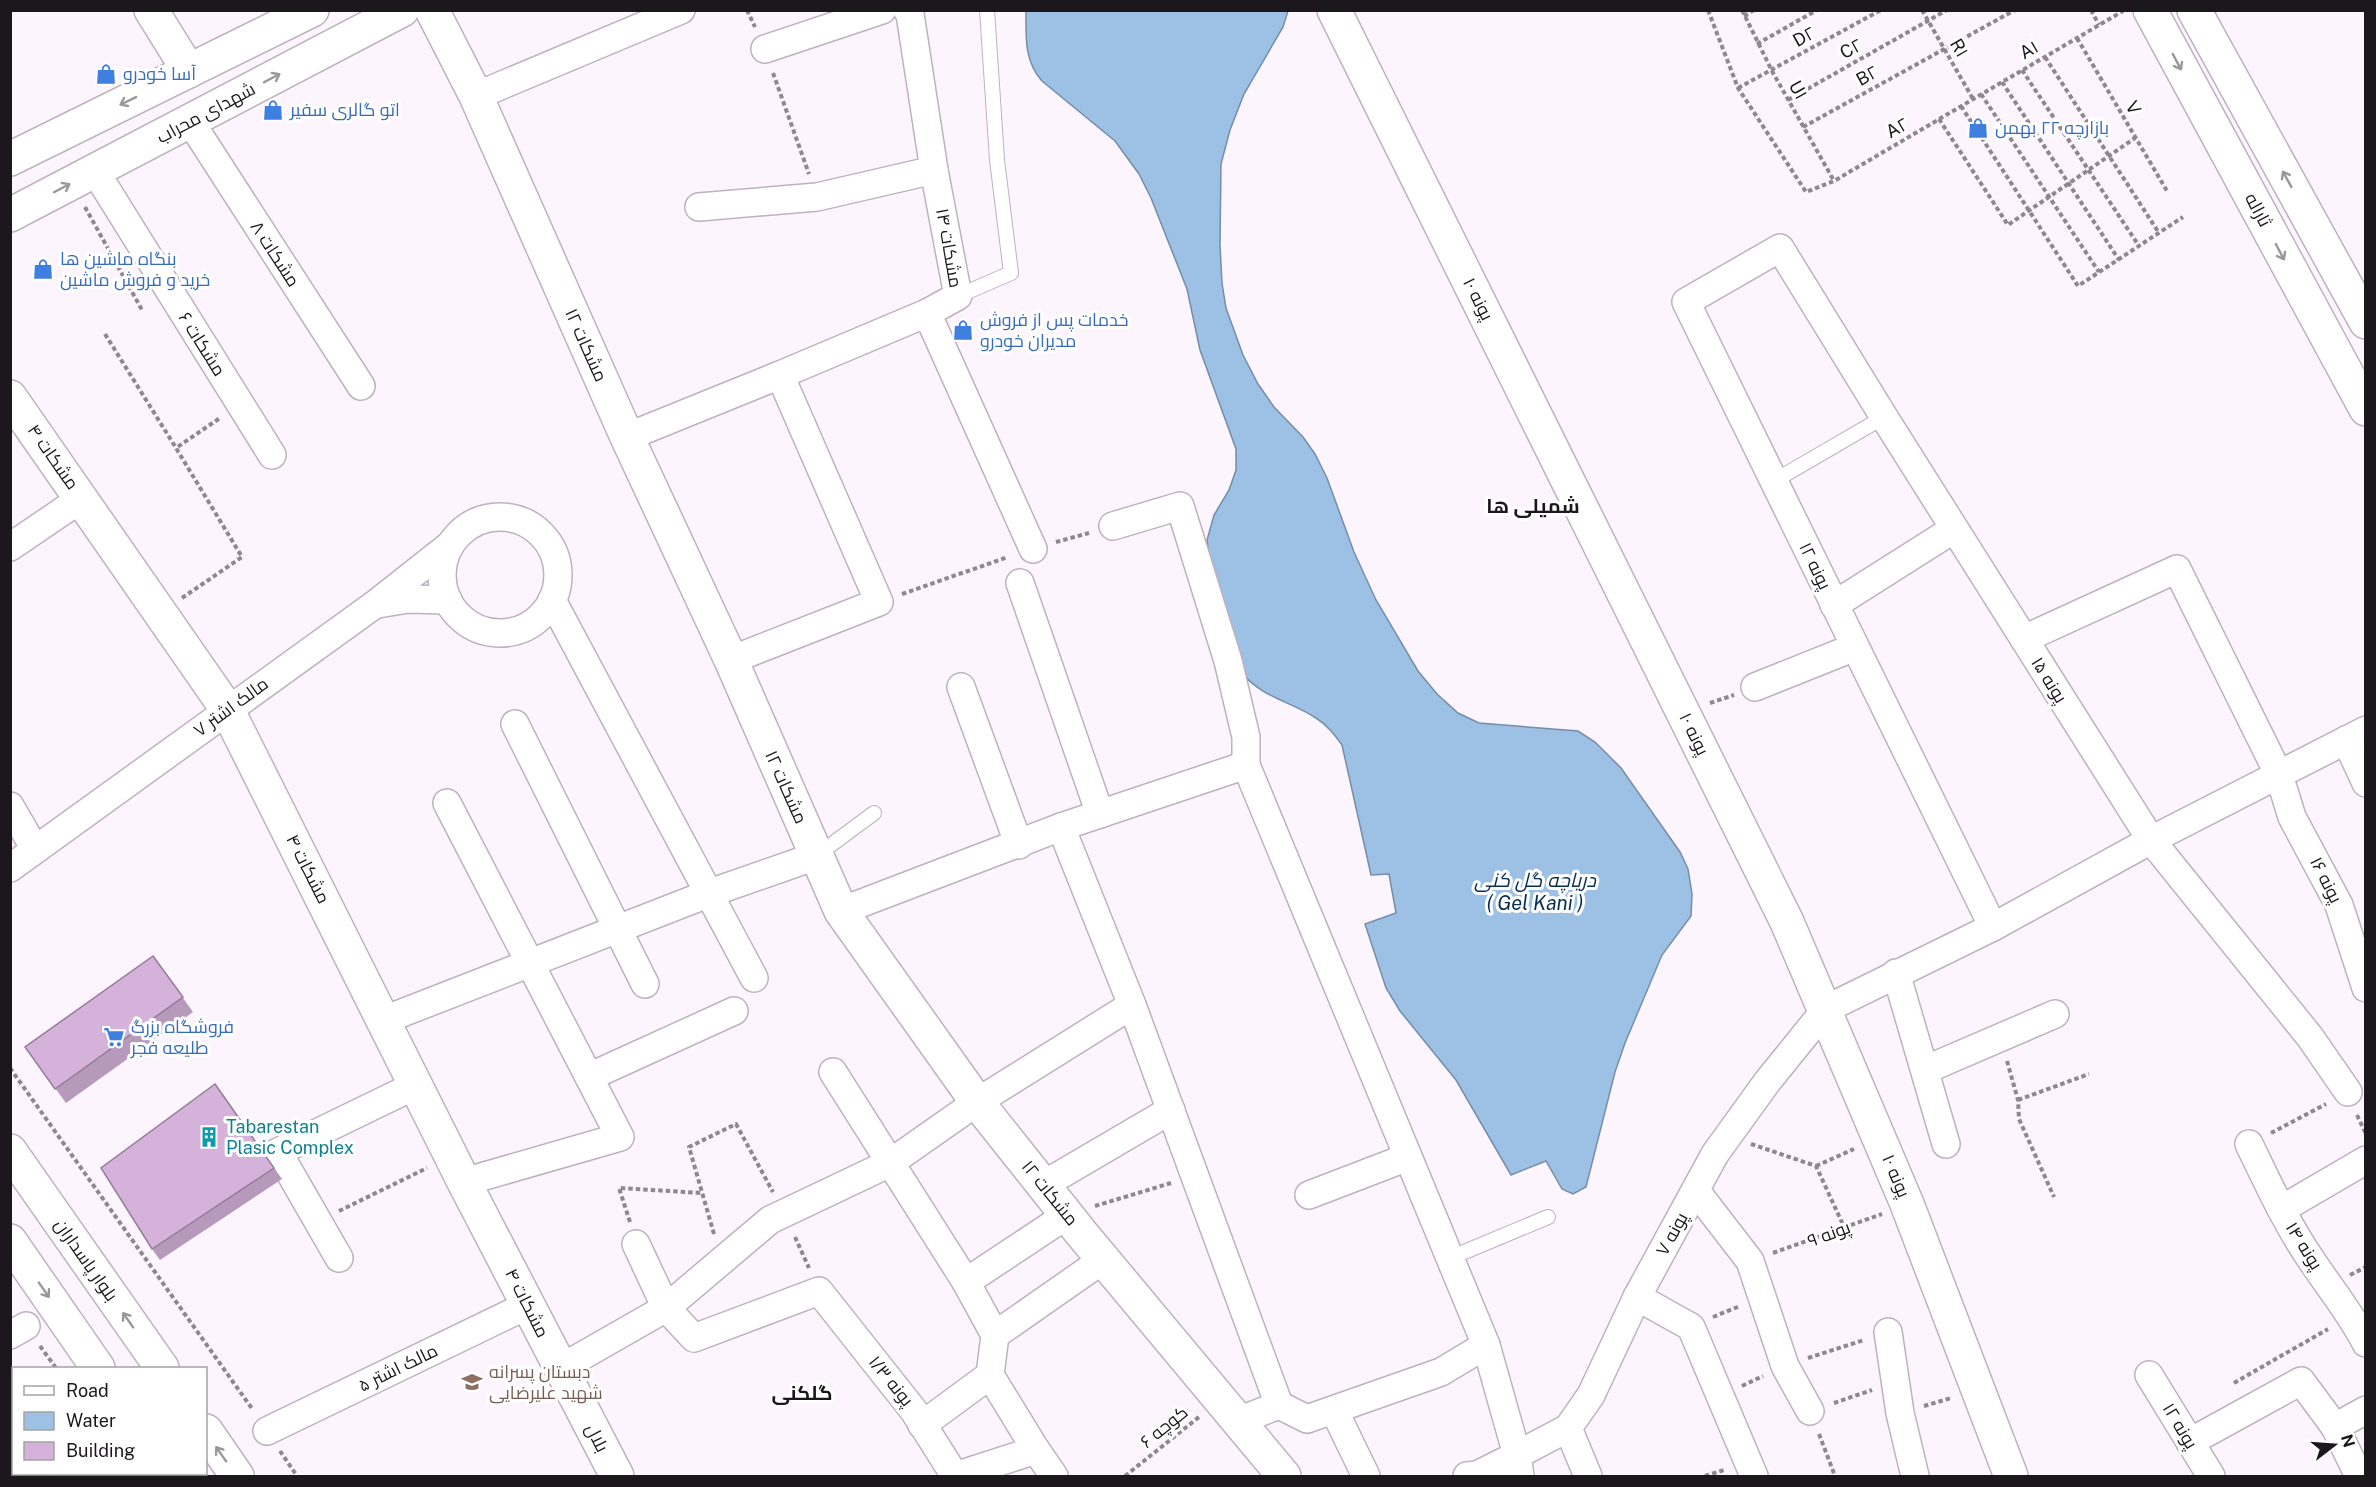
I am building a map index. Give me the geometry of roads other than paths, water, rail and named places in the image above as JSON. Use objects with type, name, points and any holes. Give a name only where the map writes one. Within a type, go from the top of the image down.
[{"type":"street","points":[[151,10],[189,71]]},
{"type":"street","points":[[10,159],[312,10]]},
{"type":"street","name":"شهدای محراب","points":[[10,215],[402,10]]},
{"type":"street","name":"مشکات ۱۲","points":[[432,10],[476,96],[627,437],[731,660],[841,911],[977,1102],[1067,1215],[1284,1476]]},
{"type":"street","points":[[476,96],[681,10]]},
{"type":"street","points":[[765,50],[882,10]]},
{"type":"street","name":"مشکات ۱۴","points":[[627,437],[927,313],[958,296],[934,170],[910,14],[907,10]]},
{"type":"street","name":"پونه ۱۰","points":[[1334,10],[1787,922],[1826,1009],[1907,1204],[2011,1476]]},
{"type":"street","name":"ثاراله","points":[[2150,10],[2366,409]]},
{"type":"street","points":[[2194,10],[2366,322]]},
{"type":"street","name":"مشکات ۸","points":[[190,122],[361,386]]},
{"type":"street","points":[[699,207],[817,197],[934,170]]},
{"type":"street","name":"مشکات ۶","points":[[83,177],[240,404],[272,455]]},
{"type":"street","name":"پونه ۱۵","points":[[1780,248],[2151,840],[2310,1037],[2348,1092]]},
{"type":"street","name":"پونه ۱۲","points":[[1780,248],[1686,302],[1993,927]]},
{"type":"street","points":[[927,313],[1033,549]]},
{"type":"street","points":[[731,660],[879,602],[780,375]]},
{"type":"street","name":"مشکات ۴","points":[[10,397],[227,709],[458,1169],[561,1368]]},
{"type":"street","points":[[10,547],[82,498]]},
{"type":"street","points":[[1113,526],[1180,506],[1228,661],[1246,737],[1246,765],[1486,1345],[1519,1466]]},
{"type":"street","points":[[497,517],[515,519],[533,527],[546,540],[555,557],[558,576],[552,600],[546,612],[531,625],[513,632],[494,633],[475,628],[459,616],[448,600],[442,582],[443,563],[450,545],[462,531],[478,521],[497,517]]},
{"type":"street","points":[[1834,605],[1954,529]]},
{"type":"street","name":"مالک اشتر ۷","points":[[10,868],[374,605],[450,545]]},
{"type":"street","name":"پونه ۱۶","points":[[2024,639],[2178,569],[2279,775],[2292,817],[2339,905],[2366,988]]},
{"type":"street","points":[[1020,582],[1100,814]]},
{"type":"street","points":[[374,605],[408,599],[448,600]]},
{"type":"street","points":[[552,600],[754,978]]},
{"type":"street","points":[[1755,687],[1855,647]]},
{"type":"street","points":[[961,687],[1019,845]]},
{"type":"street","points":[[515,724],[645,984]]},
{"type":"street","points":[[1826,1009],[1993,927],[2151,840],[2356,735],[2366,783]]},
{"type":"street","points":[[841,911],[1019,845],[1061,827],[1246,765]]},
{"type":"street","points":[[447,803],[620,1137],[458,1169]]},
{"type":"street","points":[[10,806],[35,849]]},
{"type":"street","points":[[1061,827],[1132,1005],[1279,1405]]},
{"type":"street","points":[[384,1020],[710,893],[816,856]]},
{"type":"street","points":[[1896,973],[1946,1144]]},
{"type":"street","points":[[561,1368],[666,1308],[770,1220],[890,1163],[977,1102],[1132,1005]]},
{"type":"street","name":"پونه ۷","points":[[1568,1428],[1591,1395],[1636,1297],[1715,1154],[1767,1082],[1826,1009]]},
{"type":"street","points":[[589,1077],[734,1011]]},
{"type":"street","points":[[1925,1070],[2055,1014]]},
{"type":"street","points":[[833,1072],[966,1282],[995,1335],[990,1375],[1054,1476]]},
{"type":"street","points":[[339,1258],[278,1152],[416,1085]]},
{"type":"street","points":[[1043,1185],[1171,1110]]},
{"type":"street","name":"پونه ۱۴","points":[[2249,1144],[2309,1257],[2351,1315],[2366,1343]]},
{"type":"street","name":"بلوار پاسداران","points":[[10,1151],[161,1367]]},
{"type":"street","points":[[1309,1195],[1408,1157]]},
{"type":"street","points":[[2282,1209],[2366,1160]]},
{"type":"street","points":[[1696,1191],[1750,1261],[1785,1366],[1810,1411]]},
{"type":"street","points":[[966,1282],[1067,1215]]},
{"type":"street","points":[[10,1241],[97,1367]]},
{"type":"street","points":[[636,1244],[666,1308]]},
{"type":"street","points":[[995,1335],[1104,1259]]},
{"type":"street","name":"پونه ۱/۳","points":[[666,1308],[694,1338],[819,1291],[914,1411],[955,1476]]},
{"type":"street","points":[[1636,1297],[1690,1327],[1754,1476]]},
{"type":"street","name":"مالک اشتر ۵","points":[[267,1431],[528,1305]]},
{"type":"street","points":[[1888,1332],[1900,1413],[1915,1476]]},
{"type":"street","points":[[1229,1410],[1279,1405],[1307,1419],[1441,1372],[1486,1345]]},
{"type":"street","name":"بلال","points":[[561,1368],[617,1476]]},
{"type":"street","points":[[922,1425],[990,1375]]},
{"type":"street","name":"پونه ۱۲","points":[[2149,1375],[2211,1476]]},
{"type":"street","points":[[2190,1442],[2301,1381],[2335,1427],[2359,1476]]},
{"type":"street","points":[[1334,1410],[1366,1476]]},
{"type":"street","points":[[2335,1427],[2366,1410]]},
{"type":"street","points":[[1467,1476],[1519,1466],[1568,1428],[1588,1476]]},
{"type":"street","points":[[207,1432],[237,1476]]},
{"type":"street","points":[[955,1476],[1036,1450]]},
{"type":"lane","points":[[958,296],[1011,273],[997,160],[987,10]]},
{"type":"lane","points":[[1774,481],[1884,417]]},
{"type":"lane","points":[[816,856],[874,813]]},
{"type":"lane","points":[[1450,1258],[1548,1217]]},
{"type":"water","name":"دریاچه گل کنی ( Gel Kani )","points":[[1026,11],[1288,11],[1283,27],[1244,94],[1230,130],[1221,164],[1222,283],[1226,308],[1243,355],[1258,384],[1274,407],[1303,437],[1315,454],[1327,478],[1354,552],[1376,600],[1418,671],[1437,694],[1458,713],[1479,723],[1578,731],[1595,742],[1621,768],[1680,852],[1688,869],[1692,894],[1691,916],[1662,955],[1615,1072],[1586,1187],[1573,1194],[1562,1189],[1546,1161],[1511,1175],[1456,1080],[1400,1011],[1386,988],[1365,924],[1396,913],[1389,874],[1371,875],[1342,745],[1320,721],[1266,693],[1240,670],[1210,564],[1207,540],[1214,515],[1229,490],[1236,470],[1236,449],[1200,350],[1187,289],[1151,198],[1139,174],[1115,141],[1042,81],[1036,73],[1027,48]]},
{"type":"place","name":"آسا خودرو","points":[[106,74]]},
{"type":"place","name":"اتو گالری سفیر","points":[[273,110]]},
{"type":"place","name":"بازارچه ۲۲ بهمن","points":[[1978,128]]},
{"type":"place","name":"بنگاه ماشین ها خرید و فروش ماشین","points":[[43,269]]},
{"type":"place","name":"خدمات پس از فروش مدیران خودرو","points":[[963,330]]},
{"type":"place","name":"فروشگاه بزرگ طلیعه فجر","points":[[114,1037]]},
{"type":"place","name":"Tabarestan Plasic Complex","points":[[209,1137]]},
{"type":"place","name":"دبستان پسرانه شهید علیرضایی","points":[[472,1382]]},
{"type":"district","name":"شمیلی ها","points":[[1533,506]]},
{"type":"district","name":"گلکنی","points":[[802,1393]]}]
